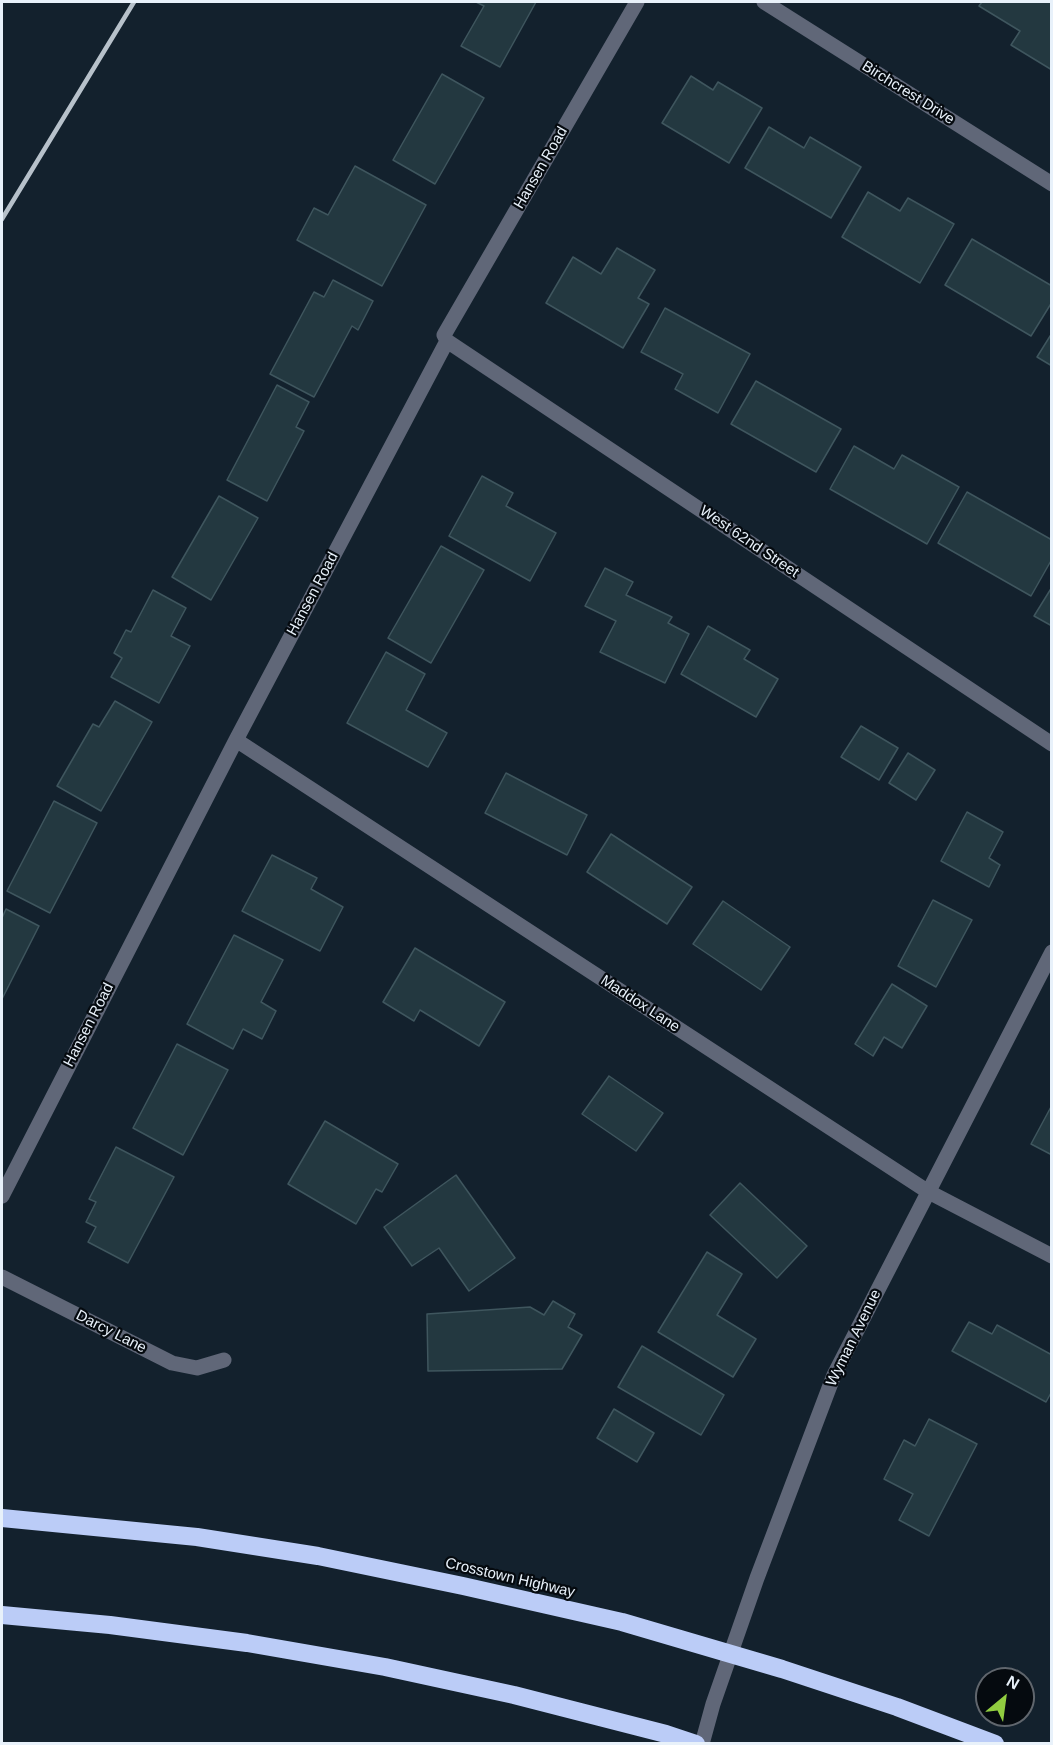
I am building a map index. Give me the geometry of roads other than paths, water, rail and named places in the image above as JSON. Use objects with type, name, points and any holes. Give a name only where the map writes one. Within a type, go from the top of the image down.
[{"type":"highway","name":"Crosstown Highway","points":[[2,1518],[230,1542],[318,1556],[486,1591],[622,1622],[782,1669],[897,1707],[995,1743]]},
{"type":"highway","points":[[2,1615],[247,1643],[385,1667],[514,1695],[696,1743]]},
{"type":"street","name":"Hansen Road","points":[[2,1196],[236,740],[447,341],[444,335],[637,2]]},
{"type":"street","name":"Birchcrest Drive","points":[[764,2],[1052,184]]},
{"type":"street","name":"West 62nd Street","points":[[447,341],[1052,744]]},
{"type":"street","name":"Maddox Lane","points":[[236,740],[927,1191],[1052,1256]]},
{"type":"street","name":"Wyman Avenue","points":[[702,1743],[713,1704],[757,1578],[834,1375],[1052,952]]},
{"type":"street","name":"Darcy Lane","points":[[2,1277],[172,1364],[196,1368],[224,1360]]},
{"type":"railway","points":[[2,219],[134,2]]}]
